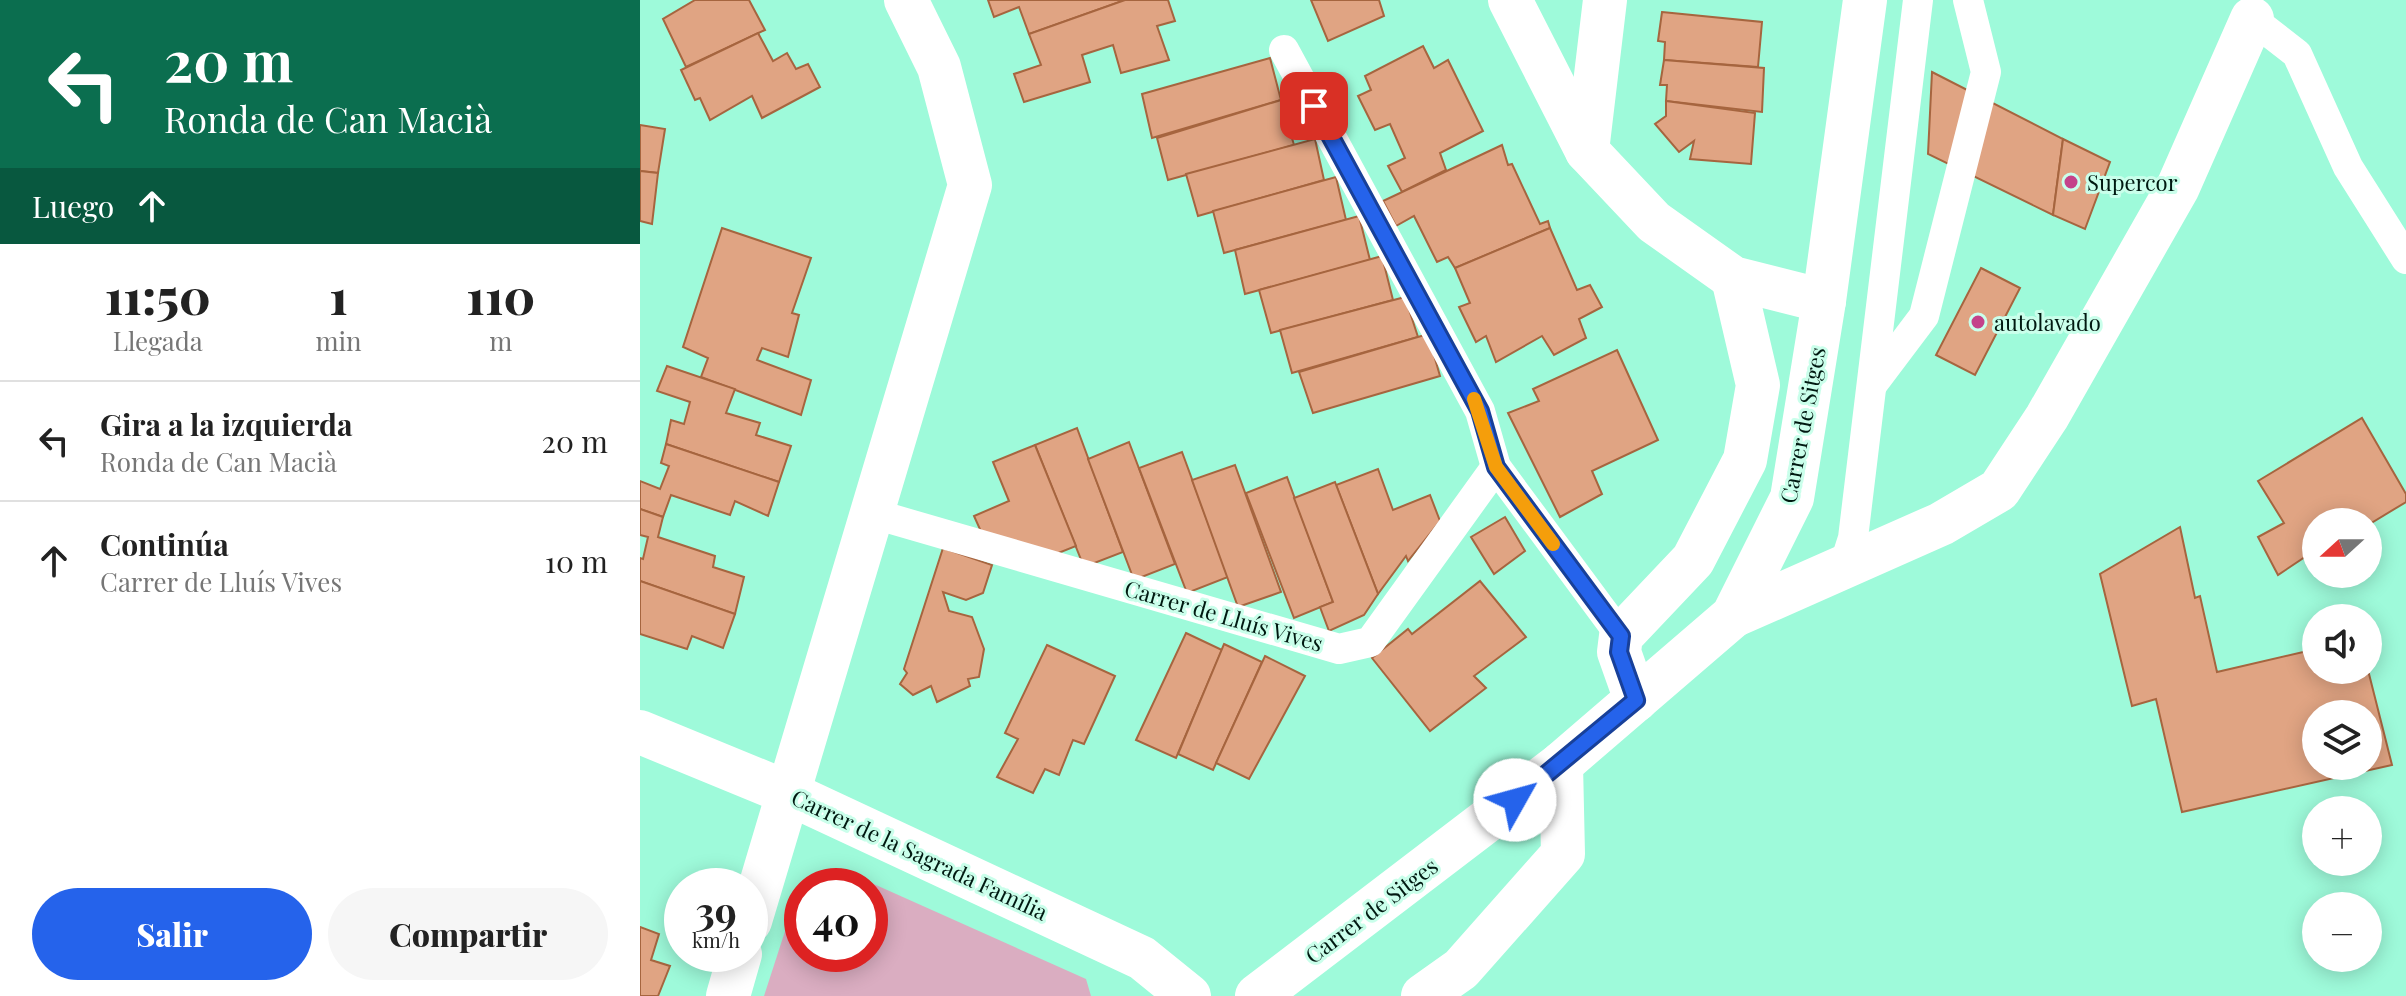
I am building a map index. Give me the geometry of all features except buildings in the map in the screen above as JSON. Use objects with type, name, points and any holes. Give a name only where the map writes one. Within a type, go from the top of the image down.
[{"type":"street","points":[[765,868],[970,185],[939,67],[906,0]]},
{"type":"street","points":[[1510,0],[1587,151],[1654,222],[1733,278],[1824,301]]},
{"type":"street","points":[[1587,151],[1605,0]]},
{"type":"street","name":"Carrer de Sitges","points":[[1257,996],[1561,764],[1733,616],[1792,498],[1824,301],[1865,0]]},
{"type":"street","points":[[1733,616],[1941,524],[1999,490],[2047,417],[2178,187],[2252,19]]},
{"type":"street","points":[[1636,700],[1619,652],[1621,636],[1693,560],[1745,460],[1758,385],[1733,278]]},
{"type":"street","name":"Carrer de la Sagrada Família","points":[[640,732],[786,792],[1142,958],[1189,996]]},
{"type":"street","points":[[1423,996],[1461,969],[1563,854],[1561,764]]},
{"type":"street","points":[[728,996],[735,972]]},
{"type":"lane","points":[[1844,566],[1853,538],[1918,0]]},
{"type":"lane","points":[[1871,387],[1924,316],[1986,72],[1968,0]]},
{"type":"lane","points":[[2252,19],[2297,54],[2348,167],[2406,259]]},
{"type":"lane","points":[[1284,50],[1480,411],[1496,467],[1621,636]]},
{"type":"lane","name":"Carrer de Lluís Vives","points":[[871,513],[1339,649],[1370,642],[1496,467]]},
{"type":"shaded area","points":[[888,890],[1086,979],[1091,996],[764,996],[784,934],[784,972],[888,972]]},
{"type":"slow traffic","points":[[1474,399],[1496,467],[1553,544]]},
{"type":"place","name":"Supercor","points":[[2071,182]]},
{"type":"place","name":"autolavado","points":[[1978,322]]},
{"type":"route","points":[[1314,106],[1480,411],[1496,467],[1621,636],[1619,652],[1636,700],[1515,800]]}]
